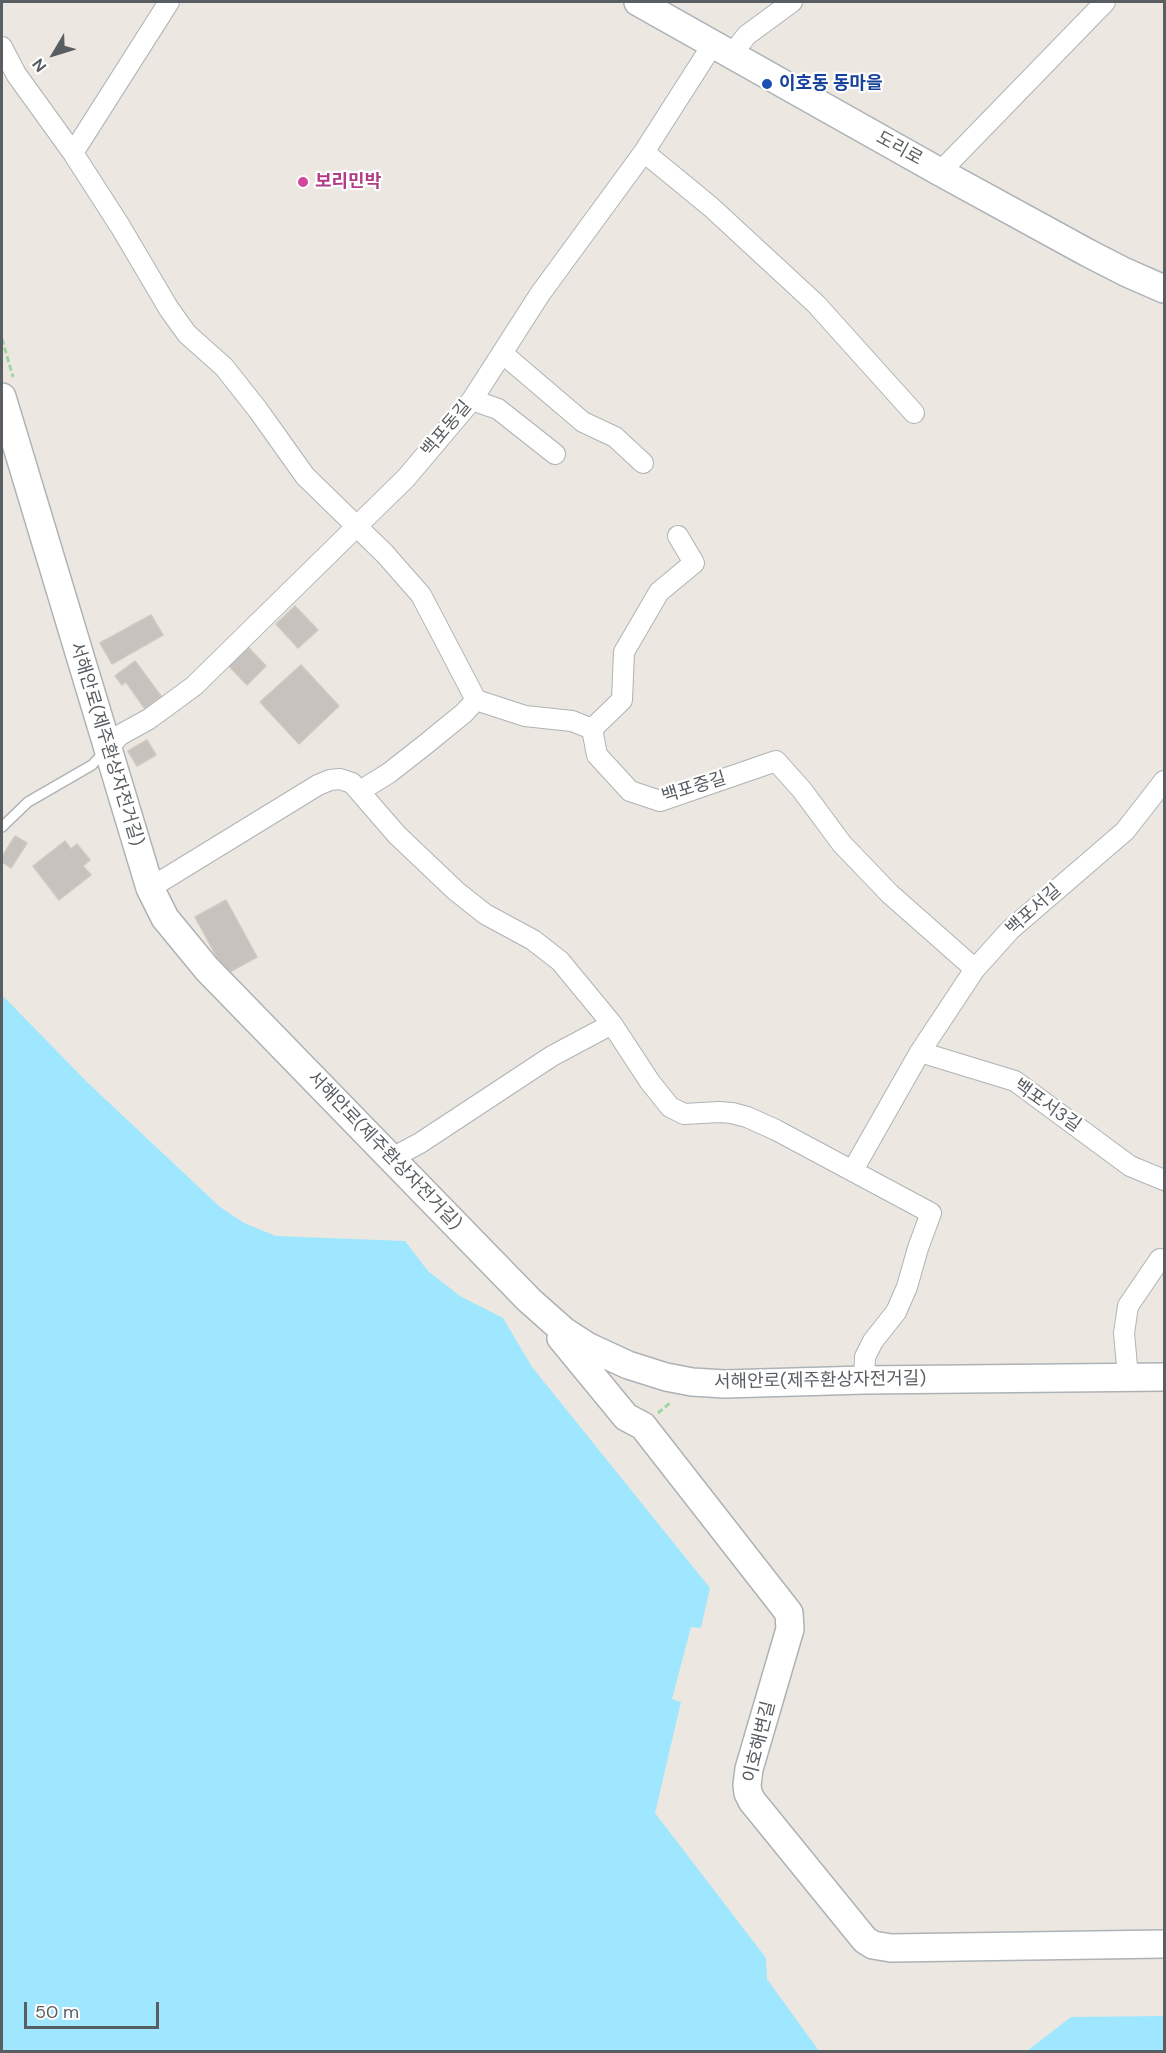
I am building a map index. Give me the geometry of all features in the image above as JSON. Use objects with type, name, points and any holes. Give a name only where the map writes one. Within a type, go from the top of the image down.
[{"type":"street","points":[[73,153],[170,2]]},
{"type":"street","name":"도리로","points":[[638,2],[1088,253],[1164,288]]},
{"type":"street","name":"백포동길","points":[[107,749],[120,735],[149,719],[194,686],[406,478],[472,400],[540,294],[722,50],[792,2]]},
{"type":"street","points":[[940,172],[1105,2]]},
{"type":"street","points":[[2,47],[16,74],[73,153],[169,309],[187,334],[224,367],[305,476],[385,554],[427,604],[476,700],[525,716],[572,721],[592,729],[622,700],[624,652],[659,592],[694,563],[678,536]]},
{"type":"street","points":[[644,152],[711,207],[816,304],[914,413]]},
{"type":"street","points":[[502,352],[583,422],[615,437],[642,463]]},
{"type":"street","name":"서해안로(제주환상자전거길)","points":[[2,397],[150,888],[165,918],[207,969],[530,1300],[564,1331],[587,1346],[635,1367],[684,1380],[725,1384],[1164,1377]]},
{"type":"street","points":[[472,400],[498,410],[555,454]]},
{"type":"street","points":[[360,791],[389,773],[426,744],[464,713],[476,700]]},
{"type":"street","name":"백포중길","points":[[592,729],[597,755],[630,791],[660,801],[776,761],[802,790],[842,844],[882,886],[975,969]]},
{"type":"street","points":[[150,888],[318,785],[340,779],[352,783],[397,835],[456,891],[485,914],[533,940],[554,956],[612,1024],[650,1082],[670,1107],[684,1114],[732,1113],[747,1117],[777,1130],[932,1213],[896,1312],[873,1341],[865,1357],[864,1380]]},
{"type":"street","name":"백포서길","points":[[853,1170],[920,1052],[975,969],[1010,930],[1125,831],[1164,781]]},
{"type":"street","points":[[392,1158],[420,1143],[552,1056],[612,1024]]},
{"type":"street","name":"백포서3길","points":[[920,1052],[1015,1081],[1130,1166],[1164,1180]]},
{"type":"street","points":[[1128,1377],[1124,1333],[1128,1306],[1160,1259]]},
{"type":"street","name":"이호해변길","points":[[530,1300],[626,1417],[643,1426],[789,1613],[790,1629],[749,1768],[748,1793],[752,1801],[865,1940],[873,1945],[891,1948],[1164,1944]]},
{"type":"street","points":[[635,1367],[628,1389],[638,1408],[643,1426]]},
{"type":"lane","points":[[2,827],[28,802],[92,765],[107,749]]},
{"type":"water","points":[[2,995],[87,1082],[220,1207],[244,1223],[276,1236],[405,1241],[428,1271],[460,1296],[503,1318],[532,1367],[710,1588],[701,1628],[691,1627],[672,1699],[681,1702],[655,1813],[766,1958],[767,1979],[819,2051],[2,2051]]},
{"type":"water","points":[[1164,2016],[1164,2051],[1027,2051],[1071,2017]]},
{"type":"building","points":[[295,606],[318,630],[298,648],[276,624]]},
{"type":"building","points":[[151,615],[163,635],[112,664],[100,643]]},
{"type":"building","points":[[245,644],[266,666],[247,685],[226,663]]},
{"type":"building","points":[[135,661],[161,696],[145,709],[126,682],[122,685],[115,676]]},
{"type":"building","points":[[301,665],[339,706],[299,744],[260,702]]},
{"type":"building","points":[[147,740],[156,755],[137,766],[128,751]]},
{"type":"building","points":[[15,836],[27,843],[11,868],[2,862],[2,857]]},
{"type":"building","points":[[65,841],[71,849],[77,844],[90,860],[83,866],[91,875],[59,900],[33,866]]},
{"type":"building","points":[[226,900],[257,957],[226,974],[195,917]]},
{"type":"place","name":"이호동 동마을","points":[[767,84]]},
{"type":"place","name":"보리민박","points":[[303,182]]}]
